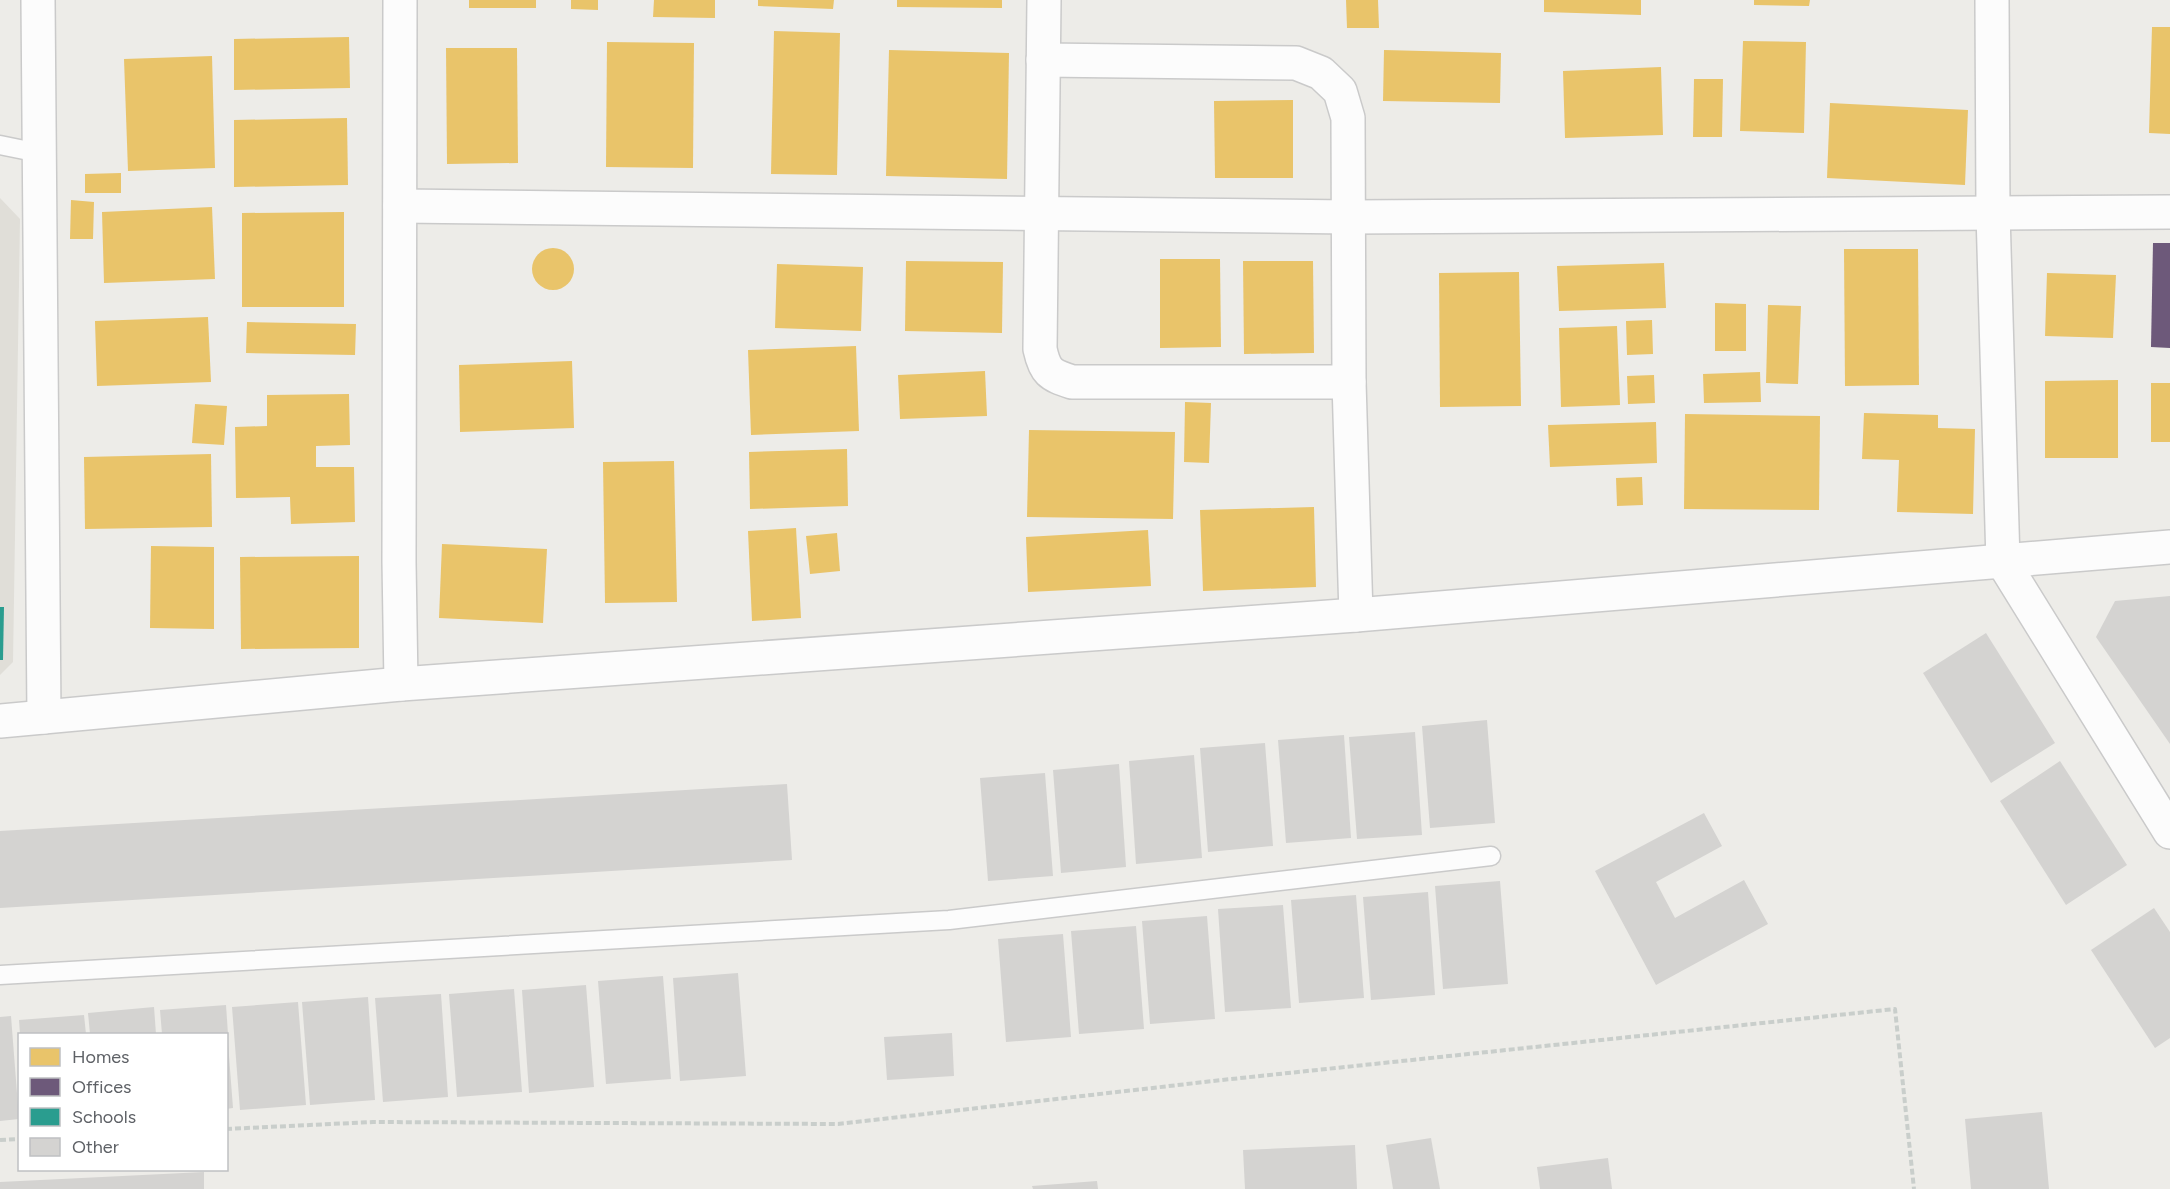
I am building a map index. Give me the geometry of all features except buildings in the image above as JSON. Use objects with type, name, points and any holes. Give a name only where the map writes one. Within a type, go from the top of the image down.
[{"type":"street","points":[[38,0],[44,717]]},
{"type":"street","points":[[400,0],[399,562],[401,684]]},
{"type":"street","points":[[1044,0],[1040,349],[1044,368],[1056,377],[1072,382],[1349,382]]},
{"type":"street","points":[[1992,0],[1993,213],[2003,562],[2170,832]]},
{"type":"street","points":[[1043,60],[1296,63],[1321,74],[1340,91],[1348,118],[1349,382],[1356,615]]},
{"type":"street","points":[[400,206],[1349,217],[2170,212]]},
{"type":"street","points":[[0,721],[401,684],[1356,615],[2170,547]]},
{"type":"lane","points":[[0,145],[39,153]]},
{"type":"lane","points":[[0,975],[949,920],[1491,856]]},
{"type":"path","points":[[228,1129],[373,1122],[838,1124],[1222,1080],[1895,1009],[1914,1189]]},
{"type":"path","points":[[0,1140],[18,1139]]},
{"type":"shaded area","points":[[0,198],[20,219],[13,662],[0,675]]}]
